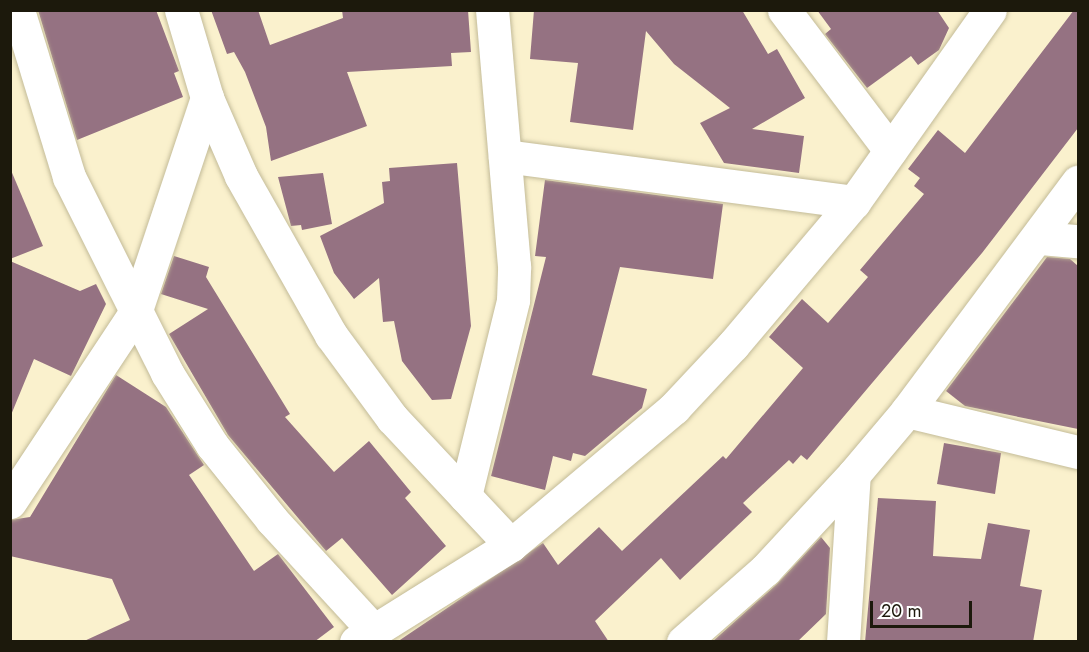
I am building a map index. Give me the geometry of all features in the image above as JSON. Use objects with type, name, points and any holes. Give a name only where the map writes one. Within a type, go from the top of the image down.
[{"type":"street","points":[[18,10],[20,56],[69,177],[135,313],[212,445],[365,636],[511,545],[674,408],[733,345],[854,202],[985,13]]},
{"type":"street","points":[[182,10],[207,98],[241,176],[331,335],[392,418],[511,545]]},
{"type":"street","points":[[465,496],[513,300],[506,156],[492,10]]},
{"type":"street","points":[[784,10],[890,150]]},
{"type":"street","points":[[10,502],[135,313],[207,98]]},
{"type":"street","points":[[506,156],[854,202]]},
{"type":"street","points":[[682,642],[765,570],[854,474],[907,411],[1040,237],[1078,182]]},
{"type":"street","points":[[1040,237],[1078,242]]},
{"type":"street","points":[[907,411],[1078,452]]},
{"type":"street","points":[[843,642],[854,474]]},
{"type":"building","points":[[38,10],[156,10],[179,71],[174,73],[183,97],[77,140]]},
{"type":"building","points":[[211,10],[258,10],[270,45],[343,18],[342,10],[468,10],[471,52],[451,53],[452,66],[347,72],[367,126],[271,161],[266,127],[245,72],[234,52],[227,54]]},
{"type":"building","points":[[534,10],[742,10],[768,54],[777,49],[805,98],[752,129],[804,136],[799,173],[724,163],[700,123],[730,108],[674,64],[646,31],[633,130],[570,122],[578,63],[530,59]]},
{"type":"building","points":[[817,10],[937,10],[949,28],[939,50],[918,65],[911,56],[867,88],[825,34],[831,29]]},
{"type":"building","points":[[1074,10],[1078,10],[1078,128],[982,253],[807,460],[801,455],[793,464],[789,460],[743,503],[752,512],[680,580],[661,558],[595,621],[609,642],[397,642],[543,543],[558,565],[599,527],[622,551],[723,456],[726,459],[803,368],[769,337],[802,299],[828,323],[868,277],[860,270],[924,194],[914,186],[920,178],[908,169],[938,130],[965,153]]},
{"type":"building","points":[[457,163],[471,326],[451,399],[432,400],[402,361],[394,321],[383,322],[379,278],[354,299],[334,273],[320,236],[384,203],[382,182],[390,181],[389,168]]},
{"type":"building","points":[[10,168],[43,246],[10,259]]},
{"type":"building","points":[[323,173],[332,224],[302,230],[301,225],[291,226],[278,177]]},
{"type":"building","points":[[545,180],[723,204],[713,279],[620,267],[592,375],[647,389],[642,408],[585,456],[573,453],[571,461],[553,456],[545,490],[491,476],[546,257],[535,256]]},
{"type":"building","points":[[174,256],[209,267],[206,277],[290,414],[285,417],[334,472],[369,441],[411,492],[405,498],[446,546],[392,595],[342,538],[326,551],[228,435],[169,334],[208,309],[161,294]]},
{"type":"building","points":[[1047,257],[1070,259],[1078,266],[1078,429],[965,406],[946,391]]},
{"type":"building","points":[[10,261],[80,291],[96,284],[106,304],[71,376],[34,359],[11,415]]},
{"type":"building","points":[[116,375],[166,407],[204,465],[189,475],[254,571],[278,554],[334,627],[314,642],[82,642],[130,620],[112,579],[10,556],[10,520],[30,517]]},
{"type":"building","points":[[944,443],[1001,453],[995,494],[937,484]]},
{"type":"building","points":[[878,498],[936,501],[933,556],[981,559],[988,523],[1030,530],[1020,586],[1042,590],[1033,642],[865,642]]},
{"type":"building","points":[[821,537],[830,548],[826,614],[797,642],[712,642],[777,584]]}]
